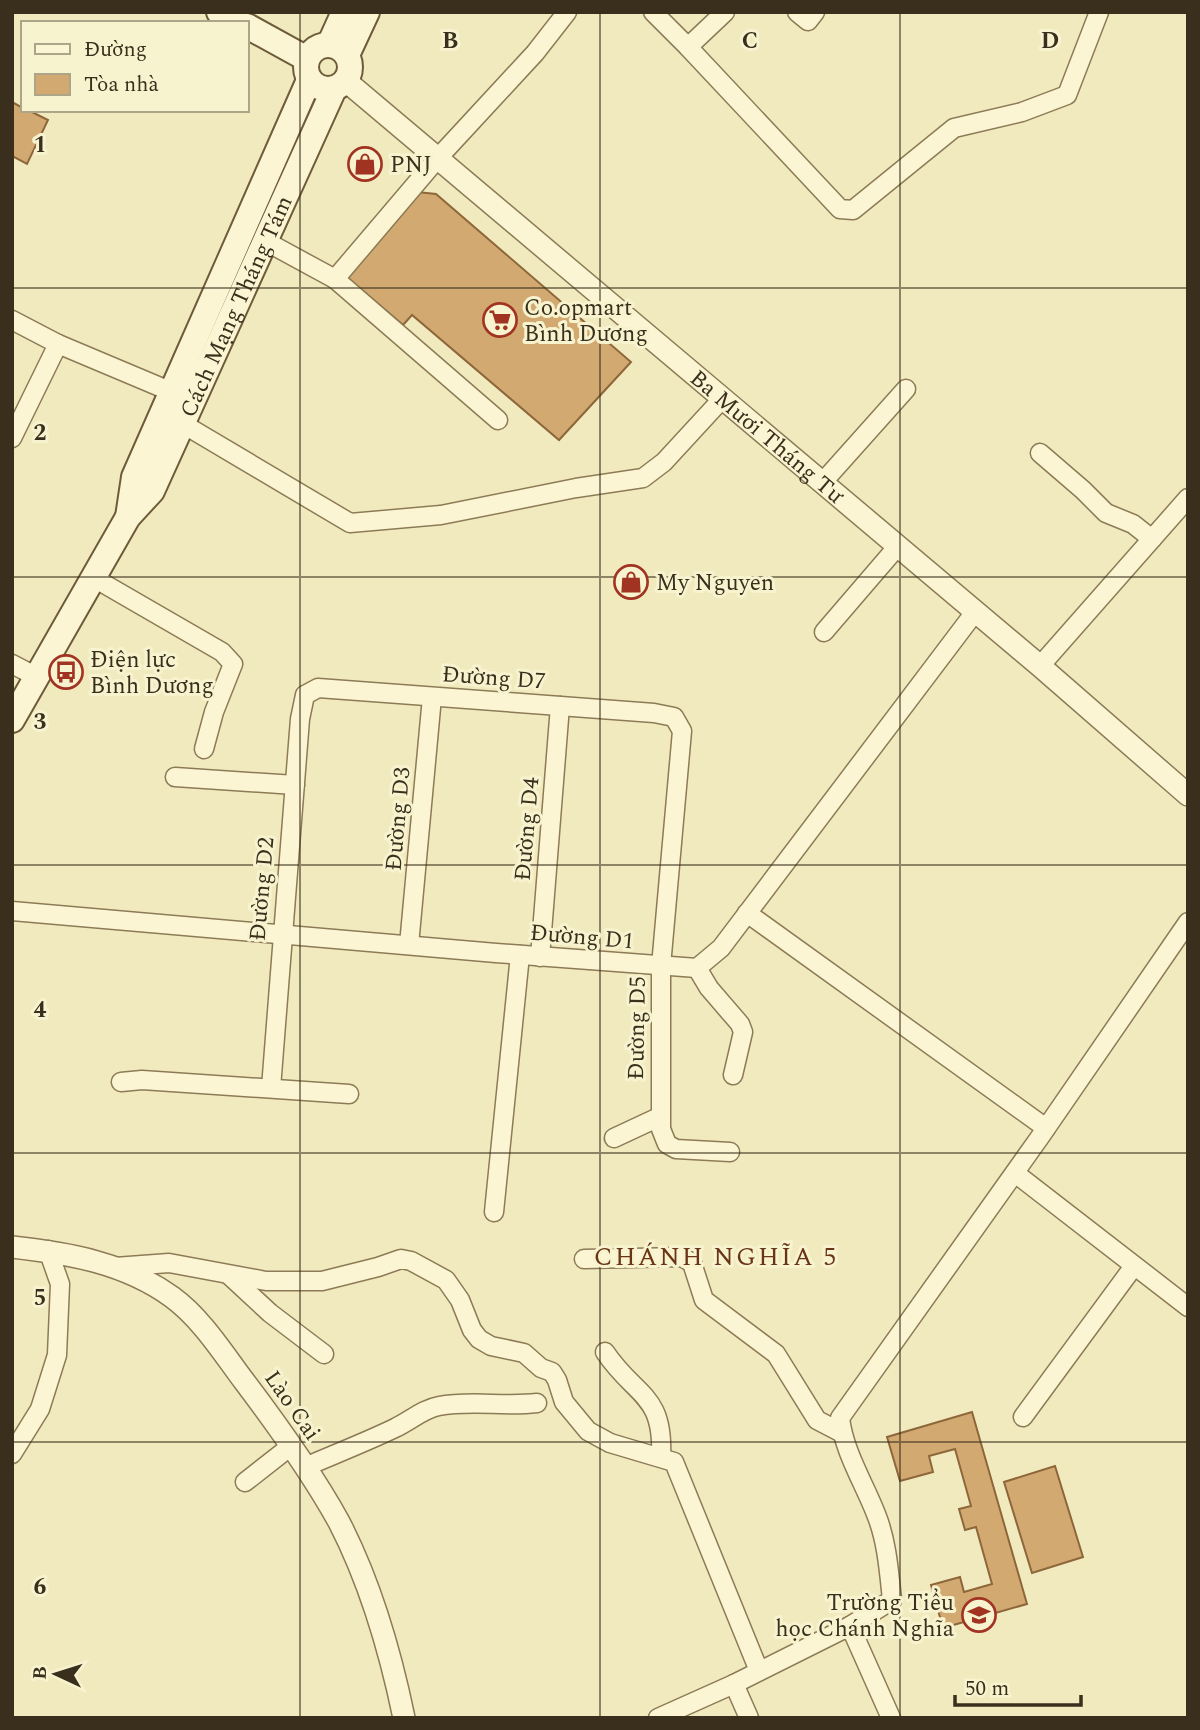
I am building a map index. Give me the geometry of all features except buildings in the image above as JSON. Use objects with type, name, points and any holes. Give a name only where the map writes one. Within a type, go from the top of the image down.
[{"type":"main road","points":[[219,12],[236,21]]},
{"type":"main road","points":[[248,27],[308,69],[320,88],[340,85],[351,68],[338,50],[344,12]]},
{"type":"main road","points":[[338,50],[367,12]]},
{"type":"main road","points":[[308,69],[316,48],[338,50]]},
{"type":"main road","name":"Cách Mạng Tháng Tám","points":[[128,517],[134,477],[308,69]]},
{"type":"main road","name":"Cách Mạng Tháng Tám","points":[[12,720],[128,517],[152,491],[265,241],[340,85]]},
{"type":"street","points":[[335,279],[437,159],[535,52],[566,12]]},
{"type":"street","points":[[653,12],[840,209],[853,210],[954,128],[1022,112],[1067,95],[1099,12]]},
{"type":"street","points":[[688,47],[725,12]]},
{"type":"street","points":[[797,12],[808,21],[816,12]]},
{"type":"street","name":"Ba Mươi Tháng Tư","points":[[340,85],[437,159],[1040,666],[1188,795]]},
{"type":"street","points":[[265,241],[335,279],[498,420]]},
{"type":"street","points":[[12,320],[58,344],[172,392]]},
{"type":"street","points":[[12,438],[58,344]]},
{"type":"street","points":[[822,483],[906,389]]},
{"type":"street","points":[[183,424],[350,523],[441,515],[576,488],[643,478],[664,462],[722,399]]},
{"type":"street","points":[[1040,453],[1106,513],[1133,524],[1152,539]]},
{"type":"street","points":[[1040,666],[1188,498]]},
{"type":"street","points":[[824,632],[897,547]]},
{"type":"street","points":[[94,578],[222,652],[233,664],[214,712],[205,749]]},
{"type":"street","points":[[733,1075],[743,1032],[740,1024],[709,988],[696,968],[721,948],[975,612]]},
{"type":"street","points":[[12,664],[37,677]]},
{"type":"street","name":"Đường D7","points":[[305,695],[318,688],[654,713],[674,716],[679,722]]},
{"type":"street","name":"Đường D2","points":[[271,1088],[300,719],[305,695]]},
{"type":"street","name":"Đường D3","points":[[410,945],[432,697]]},
{"type":"street","name":"Đường D4","points":[[540,957],[560,706]]},
{"type":"street","name":"Đường D5","points":[[679,722],[682,731],[662,966],[659,1117],[664,1139],[676,1149],[730,1152]]},
{"type":"street","points":[[175,777],[295,785]]},
{"type":"street","name":"Đường D1","points":[[12,911],[696,968]]},
{"type":"street","points":[[747,913],[1046,1128]]},
{"type":"street","points":[[658,1718],[734,1684],[849,1626],[892,1601],[889,1566],[878,1518],[842,1433],[840,1418],[1188,922]]},
{"type":"street","points":[[494,1212],[520,955]]},
{"type":"street","points":[[121,1082],[142,1080],[349,1094]]},
{"type":"street","points":[[614,1138],[659,1117]]},
{"type":"street","points":[[1014,1173],[1188,1307]]},
{"type":"street","name":"Lào Cai","points":[[12,1247],[48,1250],[115,1267],[143,1279],[174,1298],[197,1321],[291,1446],[338,1521],[371,1597],[392,1661],[404,1718]]},
{"type":"street","points":[[12,1454],[40,1409],[57,1355],[60,1284],[48,1250]]},
{"type":"street","points":[[115,1267],[169,1263],[266,1280],[321,1281],[378,1268],[401,1259],[411,1261],[446,1280],[460,1300],[472,1330],[480,1339],[491,1346],[524,1353],[541,1368],[552,1373],[565,1402],[588,1431],[610,1443],[674,1462],[759,1671]]},
{"type":"street","points":[[584,1259],[688,1259],[692,1263],[705,1300],[776,1353],[817,1420],[842,1433]]},
{"type":"street","points":[[1023,1417],[1135,1266]]},
{"type":"street","points":[[229,1275],[270,1313],[324,1354]]},
{"type":"street","points":[[605,1352],[625,1378],[651,1401],[658,1414],[662,1440],[661,1457]]},
{"type":"street","points":[[305,1467],[394,1428],[426,1409],[457,1404],[537,1403]]},
{"type":"street","points":[[245,1482],[291,1446]]},
{"type":"street","points":[[849,1626],[891,1718]]},
{"type":"street","points":[[734,1684],[749,1718]]},
{"type":"place","name":"PNJ","points":[[365,164]]},
{"type":"place","name":"Co.opmart Bình Dương","points":[[500,320]]},
{"type":"place","name":"My Nguyen","points":[[631,582]]},
{"type":"place","name":"Điện lực Bình Dương","points":[[66,672]]},
{"type":"place","name":"Trường Tiểu học Chánh Nghĩa","points":[[979,1615]]},
{"type":"district","name":"CHÁNH NGHĨA 5","points":[[716,1256]]}]
